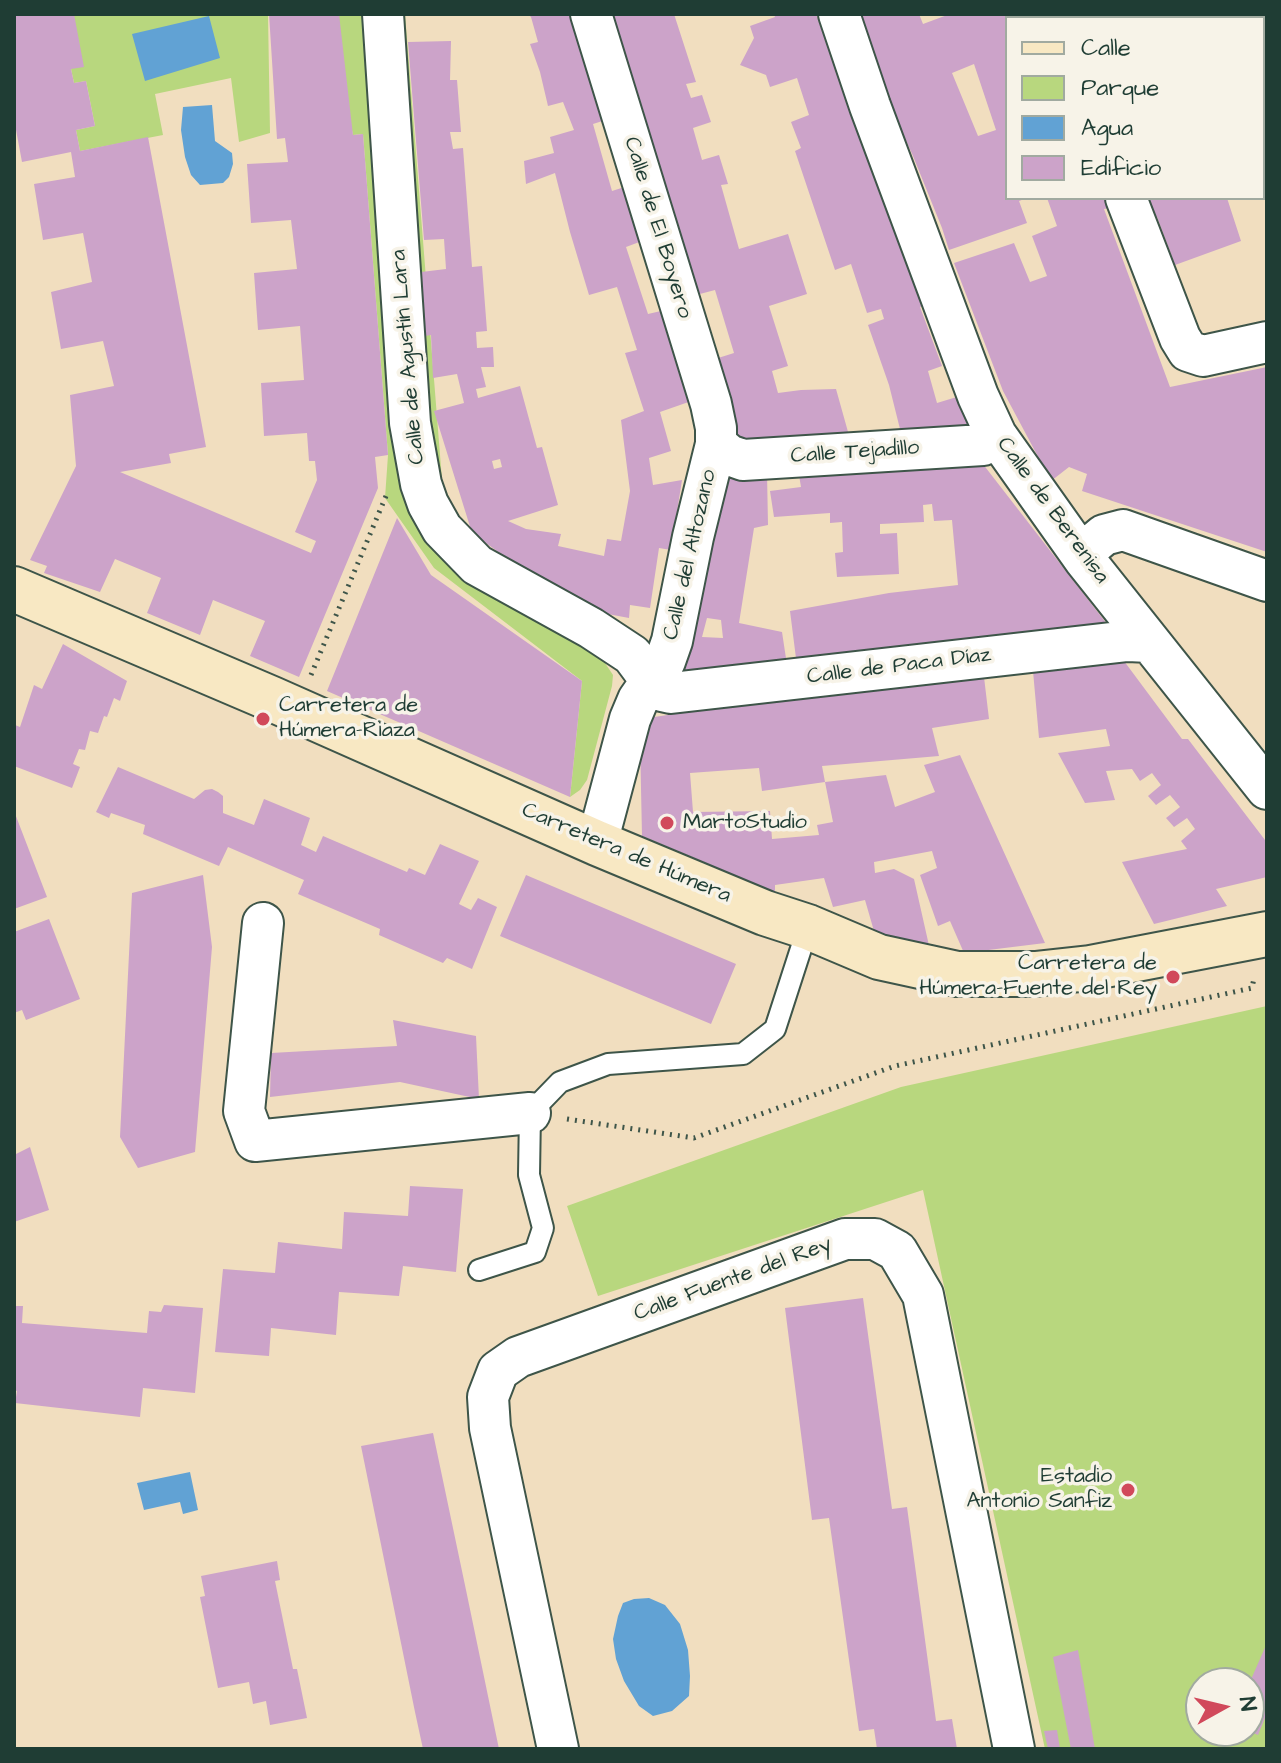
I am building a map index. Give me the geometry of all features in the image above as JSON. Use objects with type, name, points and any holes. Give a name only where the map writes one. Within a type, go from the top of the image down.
[{"type":"main road","name":"Carretera de Húmera","points":[[14,589],[597,843],[879,957],[957,974],[1035,974],[1090,968],[1264,935]]},
{"type":"street","name":"Calle de Agustín Lara","points":[[383,14],[410,423],[421,484],[428,504],[442,529],[477,565],[591,628],[632,655],[652,682]]},
{"type":"street","name":"Calle de El Boyero","points":[[591,14],[711,404],[716,444]]},
{"type":"street","name":"Calle de Berenisa","points":[[839,14],[897,179],[978,396],[996,435],[1084,559],[1267,789]]},
{"type":"street","points":[[1127,200],[1180,338],[1188,351],[1203,356],[1267,342]]},
{"type":"street","name":"Calle Tejadillo","points":[[716,444],[729,455],[743,460],[983,445],[996,435]]},
{"type":"street","name":"Calle del Altozano","points":[[597,843],[630,719],[638,700],[665,661],[672,641],[716,444]]},
{"type":"street","points":[[1084,559],[1092,545],[1104,535],[1123,530],[1267,581]]},
{"type":"street","name":"Calle de Paca Díaz","points":[[652,682],[662,691],[671,693],[1128,641],[1149,642]]},
{"type":"street","points":[[263,923],[244,1111],[255,1141],[530,1113]]},
{"type":"street","name":"Calle Fuente del Rey","points":[[558,1749],[490,1428],[488,1397],[498,1371],[518,1357],[845,1239],[875,1239],[897,1251],[923,1295],[1014,1749]]},
{"type":"lane","points":[[479,1270],[535,1252],[543,1228],[529,1175],[530,1113],[560,1082],[608,1064],[743,1054],[775,1029],[808,927]]},
{"type":"path","points":[[306,687],[381,505]]},
{"type":"path","points":[[530,1113],[694,1138],[895,1066],[1252,988],[1264,935]]},
{"type":"green space","points":[[74,14],[268,14],[270,133],[239,142],[231,78],[155,94],[163,135],[80,151],[76,130],[95,126],[86,81],[74,83],[71,69]]},
{"type":"green space","points":[[328,14],[405,14],[442,480],[458,528],[605,663],[613,675],[587,780],[570,797],[582,681],[434,568],[385,498],[388,455],[363,134],[353,135]]},
{"type":"green space","name":"Estadio Antonio Sanfiz","points":[[1267,1006],[1267,1749],[1045,1749],[923,1190],[598,1296],[567,1206],[901,1087]]},
{"type":"water","points":[[209,16],[220,58],[145,81],[132,34]]},
{"type":"water","points":[[212,105],[215,141],[232,153],[233,164],[229,177],[223,183],[200,185],[191,175],[185,157],[181,130],[183,107]]},
{"type":"water","points":[[190,1472],[198,1510],[183,1514],[180,1502],[144,1510],[137,1483]]},
{"type":"water","points":[[649,1598],[665,1605],[680,1624],[688,1650],[690,1676],[689,1696],[672,1711],[653,1716],[639,1706],[624,1681],[613,1639],[623,1603]]},
{"type":"building","points":[[14,14],[74,14],[84,67],[71,69],[74,83],[86,81],[95,126],[76,130],[80,151],[148,137],[206,447],[169,454],[171,463],[120,472],[311,553],[316,541],[295,532],[317,480],[315,461],[309,461],[307,433],[264,436],[261,383],[304,380],[300,326],[258,330],[254,273],[297,269],[291,220],[251,223],[247,164],[288,162],[285,138],[277,139],[269,14],[339,14],[353,135],[363,134],[388,455],[375,457],[378,488],[299,677],[250,656],[265,621],[213,600],[200,635],[147,613],[161,578],[115,559],[100,592],[44,573],[47,566],[30,560],[76,466],[70,395],[114,386],[103,341],[61,349],[51,292],[92,282],[83,233],[43,240],[34,184],[75,177],[71,152],[22,162],[14,119]]},
{"type":"building","points":[[528,14],[584,14],[615,117],[593,124],[612,191],[634,184],[650,238],[626,247],[648,314],[674,308],[700,398],[660,412],[671,451],[649,458],[653,485],[682,480],[671,550],[659,548],[650,608],[630,605],[629,618],[576,608],[472,533],[434,411],[464,403],[457,374],[433,378],[431,335],[419,337],[413,273],[446,269],[444,239],[424,240],[408,42],[451,41],[450,80],[457,80],[461,132],[450,132],[453,149],[463,148],[472,267],[482,266],[487,331],[476,332],[477,348],[493,347],[494,367],[481,367],[486,387],[476,389],[478,398],[520,386],[537,448],[542,447],[558,505],[508,521],[526,529],[561,534],[558,546],[604,556],[607,539],[621,541],[630,491],[621,420],[644,411],[625,353],[637,350],[617,287],[589,295],[555,173],[526,184],[524,161],[554,153],[550,137],[574,130],[563,102],[548,106],[530,44],[538,42]],"holes":[[[500,459],[502,467],[494,469],[492,461]]]},
{"type":"building","points":[[604,14],[674,14],[696,82],[686,84],[691,98],[702,95],[711,122],[693,128],[702,160],[719,155],[728,184],[721,185],[739,249],[788,234],[807,294],[769,306],[788,366],[772,371],[778,393],[836,389],[850,439],[750,451],[730,434],[715,359],[734,353],[715,290],[696,295],[670,201],[664,203],[636,116],[644,113],[624,50],[616,53]]},
{"type":"building","points":[[774,14],[816,14],[834,64],[840,62],[931,303],[920,307],[942,366],[928,371],[937,403],[960,396],[972,431],[902,437],[889,385],[868,325],[884,319],[881,309],[867,313],[851,264],[835,270],[795,151],[801,148],[791,122],[809,115],[797,78],[770,87],[766,75],[740,65],[754,38],[750,26],[775,17]]},
{"type":"building","points":[[855,14],[919,14],[923,24],[950,14],[1027,14],[1005,16],[1005,200],[1022,200],[1019,201],[1027,223],[949,250],[913,156],[887,99]],"holes":[[[974,64],[996,130],[978,136],[952,73]]]},
{"type":"building","points":[[1267,14],[1267,84],[1265,16],[1071,16]]},
{"type":"building","points":[[1267,107],[1265,144],[1265,108]]},
{"type":"building","points":[[1048,200],[1107,200],[1109,208],[1104,209],[1170,387],[1267,367],[1267,552],[1082,491],[1087,474],[1069,467],[1051,481],[1003,391],[954,263],[1014,243],[1030,282],[1047,276],[1032,236],[1057,226]]},
{"type":"building","points":[[1143,200],[1228,200],[1241,241],[1175,265],[1157,217],[1150,219]]},
{"type":"building","points":[[979,459],[1107,624],[797,666],[790,611],[889,593],[958,585],[952,520],[934,521],[932,504],[923,505],[924,522],[880,524],[880,534],[897,533],[899,574],[837,577],[835,553],[843,552],[842,522],[830,523],[830,513],[774,517],[770,491],[801,487],[798,469]]},
{"type":"building","points":[[767,473],[768,525],[754,528],[739,623],[782,632],[787,665],[684,679],[682,654],[729,476]],"holes":[[[707,618],[721,620],[723,638],[702,637]]]},
{"type":"building","points":[[397,518],[431,575],[582,681],[570,797],[327,691]]},
{"type":"building","points":[[63,644],[127,681],[120,701],[114,698],[98,733],[90,731],[85,750],[79,749],[73,764],[80,767],[72,788],[14,766],[15,725],[20,727],[34,685],[42,689]]},
{"type":"building","points":[[1124,661],[1182,739],[1188,739],[1267,839],[1267,877],[1216,889],[1227,906],[1154,924],[1122,862],[1187,849],[1181,841],[1195,829],[1187,818],[1174,827],[1166,818],[1180,807],[1170,795],[1156,805],[1148,796],[1161,785],[1152,773],[1140,781],[1132,769],[1106,771],[1115,800],[1085,803],[1058,753],[1110,746],[1106,729],[1039,738],[1033,671]]},
{"type":"building","points":[[984,677],[989,719],[932,728],[939,756],[822,766],[825,782],[886,775],[895,807],[935,792],[924,765],[960,755],[1045,943],[964,953],[950,921],[938,926],[920,875],[937,868],[932,851],[874,862],[875,873],[894,869],[914,879],[930,950],[876,938],[865,900],[833,907],[824,878],[775,885],[775,895],[642,836],[640,740],[654,717]],"holes":[[[759,768],[762,791],[825,782],[833,822],[817,825],[819,835],[772,839],[770,811],[693,812],[690,773]]]},
{"type":"building","points":[[118,767],[194,799],[205,790],[212,789],[223,796],[223,813],[254,825],[264,799],[310,818],[301,845],[316,852],[323,836],[407,872],[409,868],[425,875],[440,844],[479,861],[459,904],[471,910],[478,898],[497,907],[472,969],[447,958],[443,963],[379,935],[380,929],[298,894],[304,880],[228,847],[219,866],[143,834],[145,825],[111,813],[109,818],[96,812]]},
{"type":"building","points":[[14,811],[47,897],[14,909]]},
{"type":"building","points":[[203,875],[212,947],[195,1152],[138,1168],[120,1137],[132,893]]},
{"type":"building","points":[[526,875],[736,964],[711,1024],[500,936]]},
{"type":"building","points":[[49,919],[80,999],[26,1020],[22,1010],[14,1013],[14,932]]},
{"type":"building","points":[[393,1020],[476,1036],[479,1099],[400,1082],[270,1097],[271,1053],[397,1046]]},
{"type":"building","points":[[30,1147],[49,1210],[14,1222],[14,1155]]},
{"type":"building","points":[[410,1186],[463,1189],[456,1272],[403,1266],[399,1296],[339,1292],[336,1335],[271,1328],[269,1356],[215,1352],[223,1269],[275,1273],[278,1242],[342,1249],[344,1212],[408,1216]]},
{"type":"building","points":[[863,1298],[892,1509],[907,1507],[936,1721],[952,1719],[957,1749],[877,1749],[874,1729],[859,1731],[829,1518],[812,1520],[785,1308]]},
{"type":"building","points":[[164,1305],[203,1308],[195,1393],[143,1388],[140,1417],[15,1403],[14,1306],[23,1306],[22,1323],[147,1333],[149,1311],[161,1312]]},
{"type":"building","points":[[433,1433],[499,1749],[423,1749],[415,1712],[361,1446]]},
{"type":"building","points":[[277,1561],[280,1580],[275,1581],[293,1669],[297,1669],[307,1718],[270,1725],[266,1701],[253,1704],[249,1682],[218,1688],[200,1597],[205,1596],[201,1576]]},
{"type":"building","points":[[1267,1643],[1265,1718],[1265,1667],[1256,1667]]},
{"type":"building","points":[[1078,1650],[1095,1749],[1071,1749],[1053,1657]]},
{"type":"building","points":[[1057,1730],[1060,1749],[1048,1749],[1044,1731]]},
{"type":"place","name":"Carretera de Húmera-Riaza","points":[[263,719]]},
{"type":"place","name":"MartoStudio","points":[[667,823]]},
{"type":"place","name":"Carretera de Húmera-Fuente del Rey","points":[[1173,977]]},
{"type":"place","name":"Estadio Antonio Sanfiz","points":[[1128,1490]]}]
